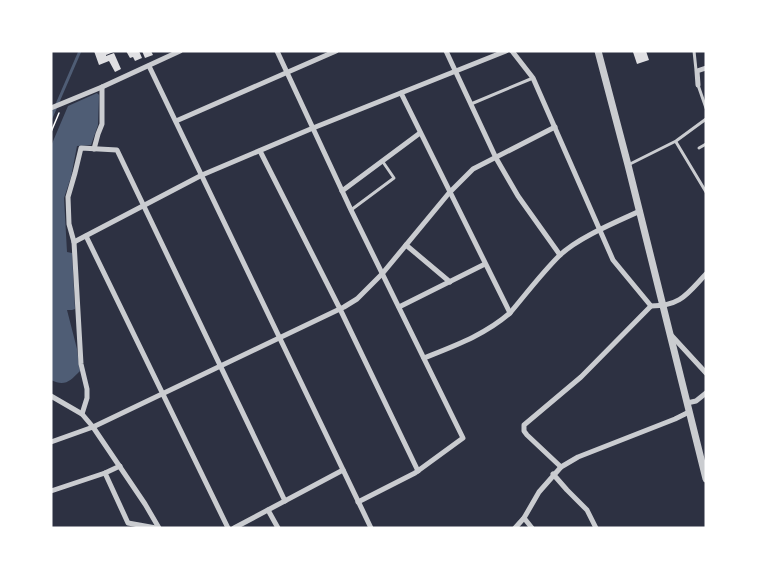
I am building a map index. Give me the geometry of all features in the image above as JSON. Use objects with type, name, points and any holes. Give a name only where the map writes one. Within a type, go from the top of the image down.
[{"type":"street","points":[[51,108],[180,51]]},
{"type":"street","points":[[277,51],[351,210],[463,438],[418,471],[358,502]]},
{"type":"street","points":[[176,121],[336,51]]},
{"type":"street","points":[[446,51],[496,158],[518,196],[560,255]]},
{"type":"street","points":[[74,242],[202,175],[506,51]]},
{"type":"street","points":[[512,51],[533,78],[612,260],[651,306]]},
{"type":"street","points":[[598,51],[706,479]]},
{"type":"street","points":[[149,66],[371,528]]},
{"type":"street","points":[[698,85],[697,71],[706,68]]},
{"type":"street","points":[[94,149],[102,124],[102,87]]},
{"type":"street","points":[[401,93],[510,313]]},
{"type":"street","points":[[51,442],[93,427],[340,309],[357,298],[382,274],[449,193],[473,170],[555,127]]},
{"type":"street","points":[[342,191],[420,134]]},
{"type":"street","points":[[82,414],[87,389],[81,363],[74,242],[69,224],[68,197],[81,148],[117,150],[285,501]]},
{"type":"street","points":[[260,151],[418,471]]},
{"type":"street","points":[[424,358],[485,332],[510,313],[560,255],[600,230],[640,211]]},
{"type":"street","points":[[86,236],[228,528]]},
{"type":"street","points":[[406,244],[450,282]]},
{"type":"street","points":[[399,307],[485,264]]},
{"type":"street","points":[[561,467],[527,435],[524,424],[581,378],[651,306],[672,304],[686,296],[706,274]]},
{"type":"street","points":[[671,335],[706,373]]},
{"type":"street","points":[[687,403],[696,401],[706,393]]},
{"type":"street","points":[[51,396],[82,414],[93,427],[155,520],[158,528]]},
{"type":"street","points":[[515,528],[524,518],[539,492],[561,467],[578,457],[689,412]]},
{"type":"street","points":[[51,491],[120,466]]},
{"type":"street","points":[[234,528],[343,470]]},
{"type":"street","points":[[105,473],[128,523],[158,528]]},
{"type":"street","points":[[553,474],[587,510],[596,528]]},
{"type":"street","points":[[268,510],[278,528]]},
{"type":"street","points":[[524,518],[532,528]]},
{"type":"lane","points":[[694,51],[697,71]]},
{"type":"lane","points":[[471,104],[533,78]]},
{"type":"lane","points":[[698,85],[706,108]]},
{"type":"lane","points":[[628,165],[676,141],[706,119]]},
{"type":"lane","points":[[676,141],[706,192]]},
{"type":"lane","points":[[699,148],[706,144]]},
{"type":"lane","points":[[351,210],[394,178],[383,162]]},
{"type":"path","points":[[51,132],[63,104]]},
{"type":"water","points":[[97,93],[99,95],[98,125],[91,145],[77,146],[64,198],[67,252],[72,253],[75,309],[67,310],[80,371],[70,380],[60,383],[51,380],[51,146],[68,106]]},
{"type":"building","points":[[94,51],[116,51],[106,56],[114,53],[121,69],[115,72],[109,61],[99,65]]},
{"type":"building","points":[[126,51],[139,51],[142,58],[135,61]]},
{"type":"building","points":[[142,51],[151,51],[153,55],[145,58]]},
{"type":"building","points":[[646,51],[649,60],[637,64],[633,52]]},
{"type":"waterway","points":[[51,118],[80,51]]}]
